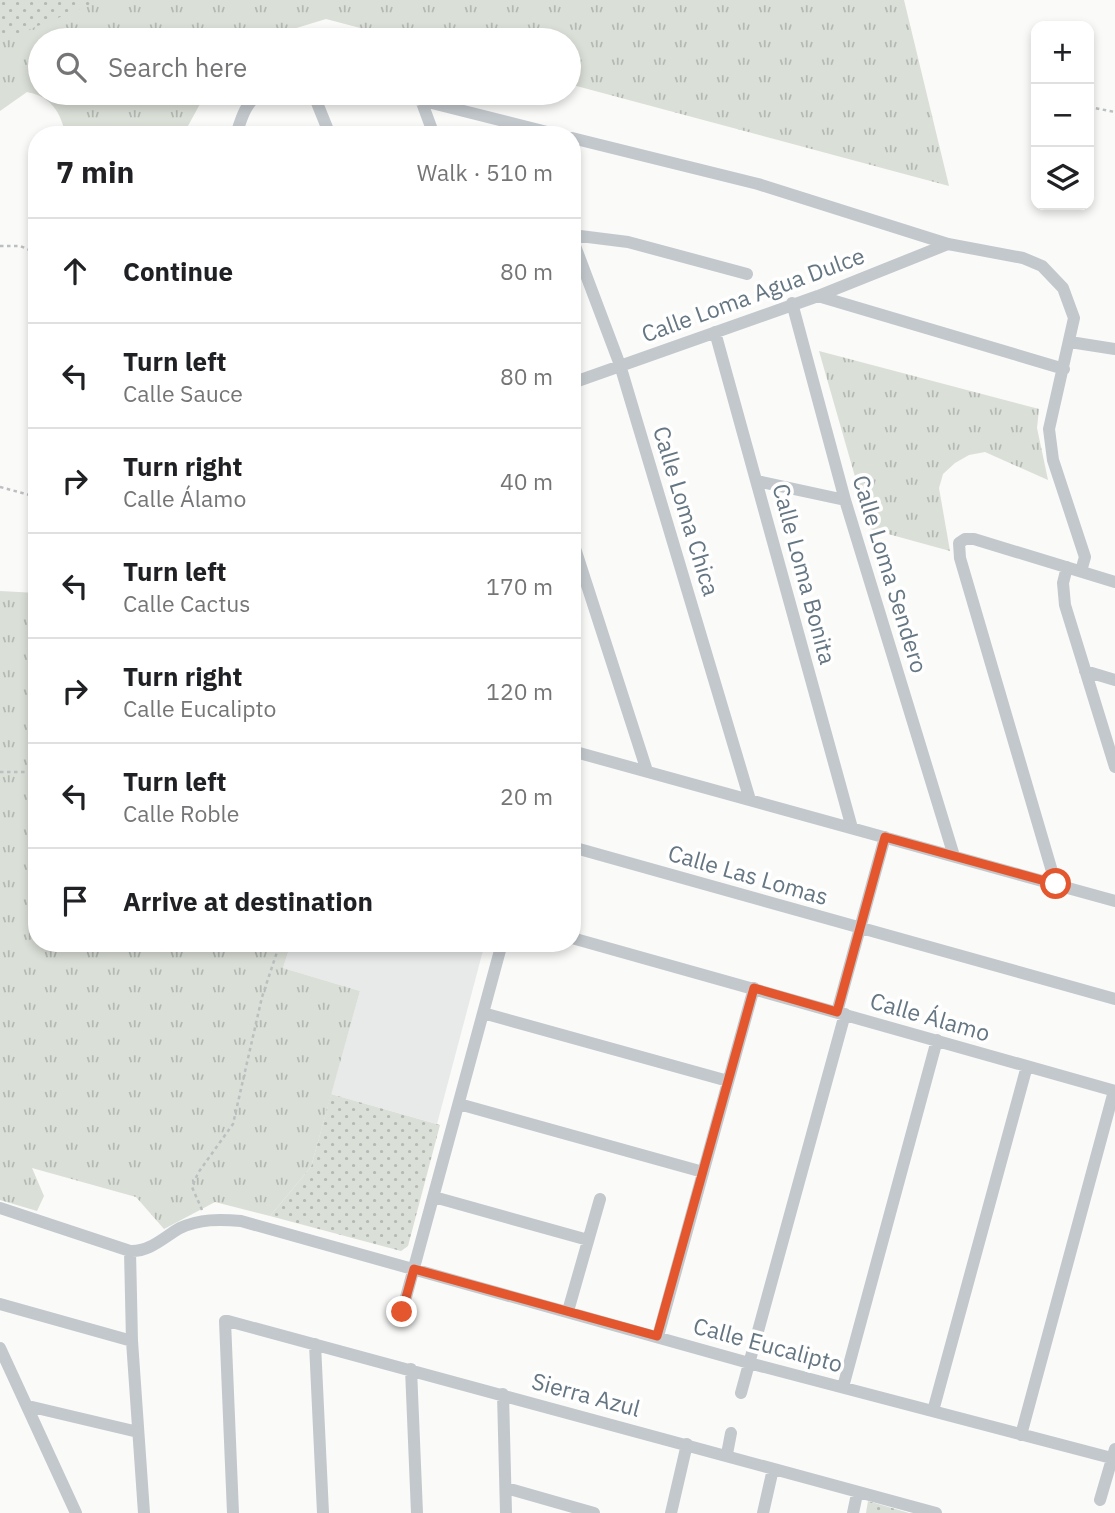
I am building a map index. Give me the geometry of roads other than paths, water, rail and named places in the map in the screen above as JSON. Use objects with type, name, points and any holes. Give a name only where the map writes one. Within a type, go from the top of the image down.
[{"type":"street","points":[[239,126],[243,114],[250,105]]},
{"type":"street","points":[[318,105],[326,126]]},
{"type":"street","points":[[423,105],[431,126]]},
{"type":"street","points":[[438,105],[511,126]]},
{"type":"street","points":[[581,140],[758,184],[948,244],[1012,255],[1042,265],[1063,288],[1072,304],[1074,318],[1049,429],[1054,460],[1085,556],[1081,571]]},
{"type":"street","points":[[581,237],[628,242],[747,274]]},
{"type":"street","name":"Calle Loma Agua Dulce","points":[[581,380],[818,296],[948,244]]},
{"type":"street","name":"Calle Loma Chica","points":[[581,260],[620,365],[750,800]]},
{"type":"street","points":[[818,296],[1063,369]]},
{"type":"street","name":"Calle Loma Sendero","points":[[792,303],[845,500],[954,856]]},
{"type":"street","name":"Calle Loma Bonita","points":[[715,332],[852,828]]},
{"type":"street","points":[[1070,342],[1115,349]]},
{"type":"street","points":[[757,481],[845,500]]},
{"type":"street","points":[[1056,884],[960,558],[960,543],[965,539],[974,539],[1115,582]]},
{"type":"street","points":[[1067,567],[1063,583],[1065,605],[1115,767]]},
{"type":"street","points":[[581,575],[647,771]]},
{"type":"street","points":[[1085,671],[1115,680]]},
{"type":"street","points":[[581,753],[1115,901]]},
{"type":"street","points":[[741,1393],[885,837]]},
{"type":"street","name":"Calle Las Lomas","points":[[581,850],[1115,999]]},
{"type":"street","name":"Calle Álamo","points":[[581,940],[1114,1091]]},
{"type":"street","points":[[402,1312],[500,952]]},
{"type":"street","points":[[657,1336],[754,988]]},
{"type":"street","points":[[483,1013],[728,1081]]},
{"type":"street","points":[[843,1387],[937,1040]]},
{"type":"street","points":[[933,1411],[1027,1066]]},
{"type":"street","points":[[1021,1435],[1114,1091]]},
{"type":"street","points":[[459,1104],[703,1172]]},
{"type":"street","points":[[434,1197],[588,1240]]},
{"type":"street","points":[[568,1311],[600,1199]]},
{"type":"street","points":[[0,1208],[130,1251],[132,1341],[144,1513]]},
{"type":"street","name":"Calle Eucalipto","points":[[130,1251],[145,1250],[182,1228],[208,1219],[241,1221],[749,1363],[1021,1435],[1114,1456]]},
{"type":"street","points":[[0,1304],[132,1341]]},
{"type":"street","name":"Sierra Azul","points":[[233,1513],[225,1321],[727,1454],[857,1494],[936,1513]]},
{"type":"street","points":[[315,1344],[323,1513]]},
{"type":"street","points":[[0,1348],[76,1513]]},
{"type":"street","points":[[411,1369],[417,1513]]},
{"type":"street","points":[[503,1394],[506,1513]]},
{"type":"street","points":[[28,1406],[138,1432]]},
{"type":"street","points":[[727,1454],[731,1433]]},
{"type":"street","points":[[671,1513],[687,1444]]},
{"type":"street","points":[[1100,1500],[1114,1456]]},
{"type":"street","points":[[763,1513],[773,1469]]},
{"type":"street","points":[[506,1488],[594,1513]]},
{"type":"street","points":[[853,1513],[857,1494]]}]
